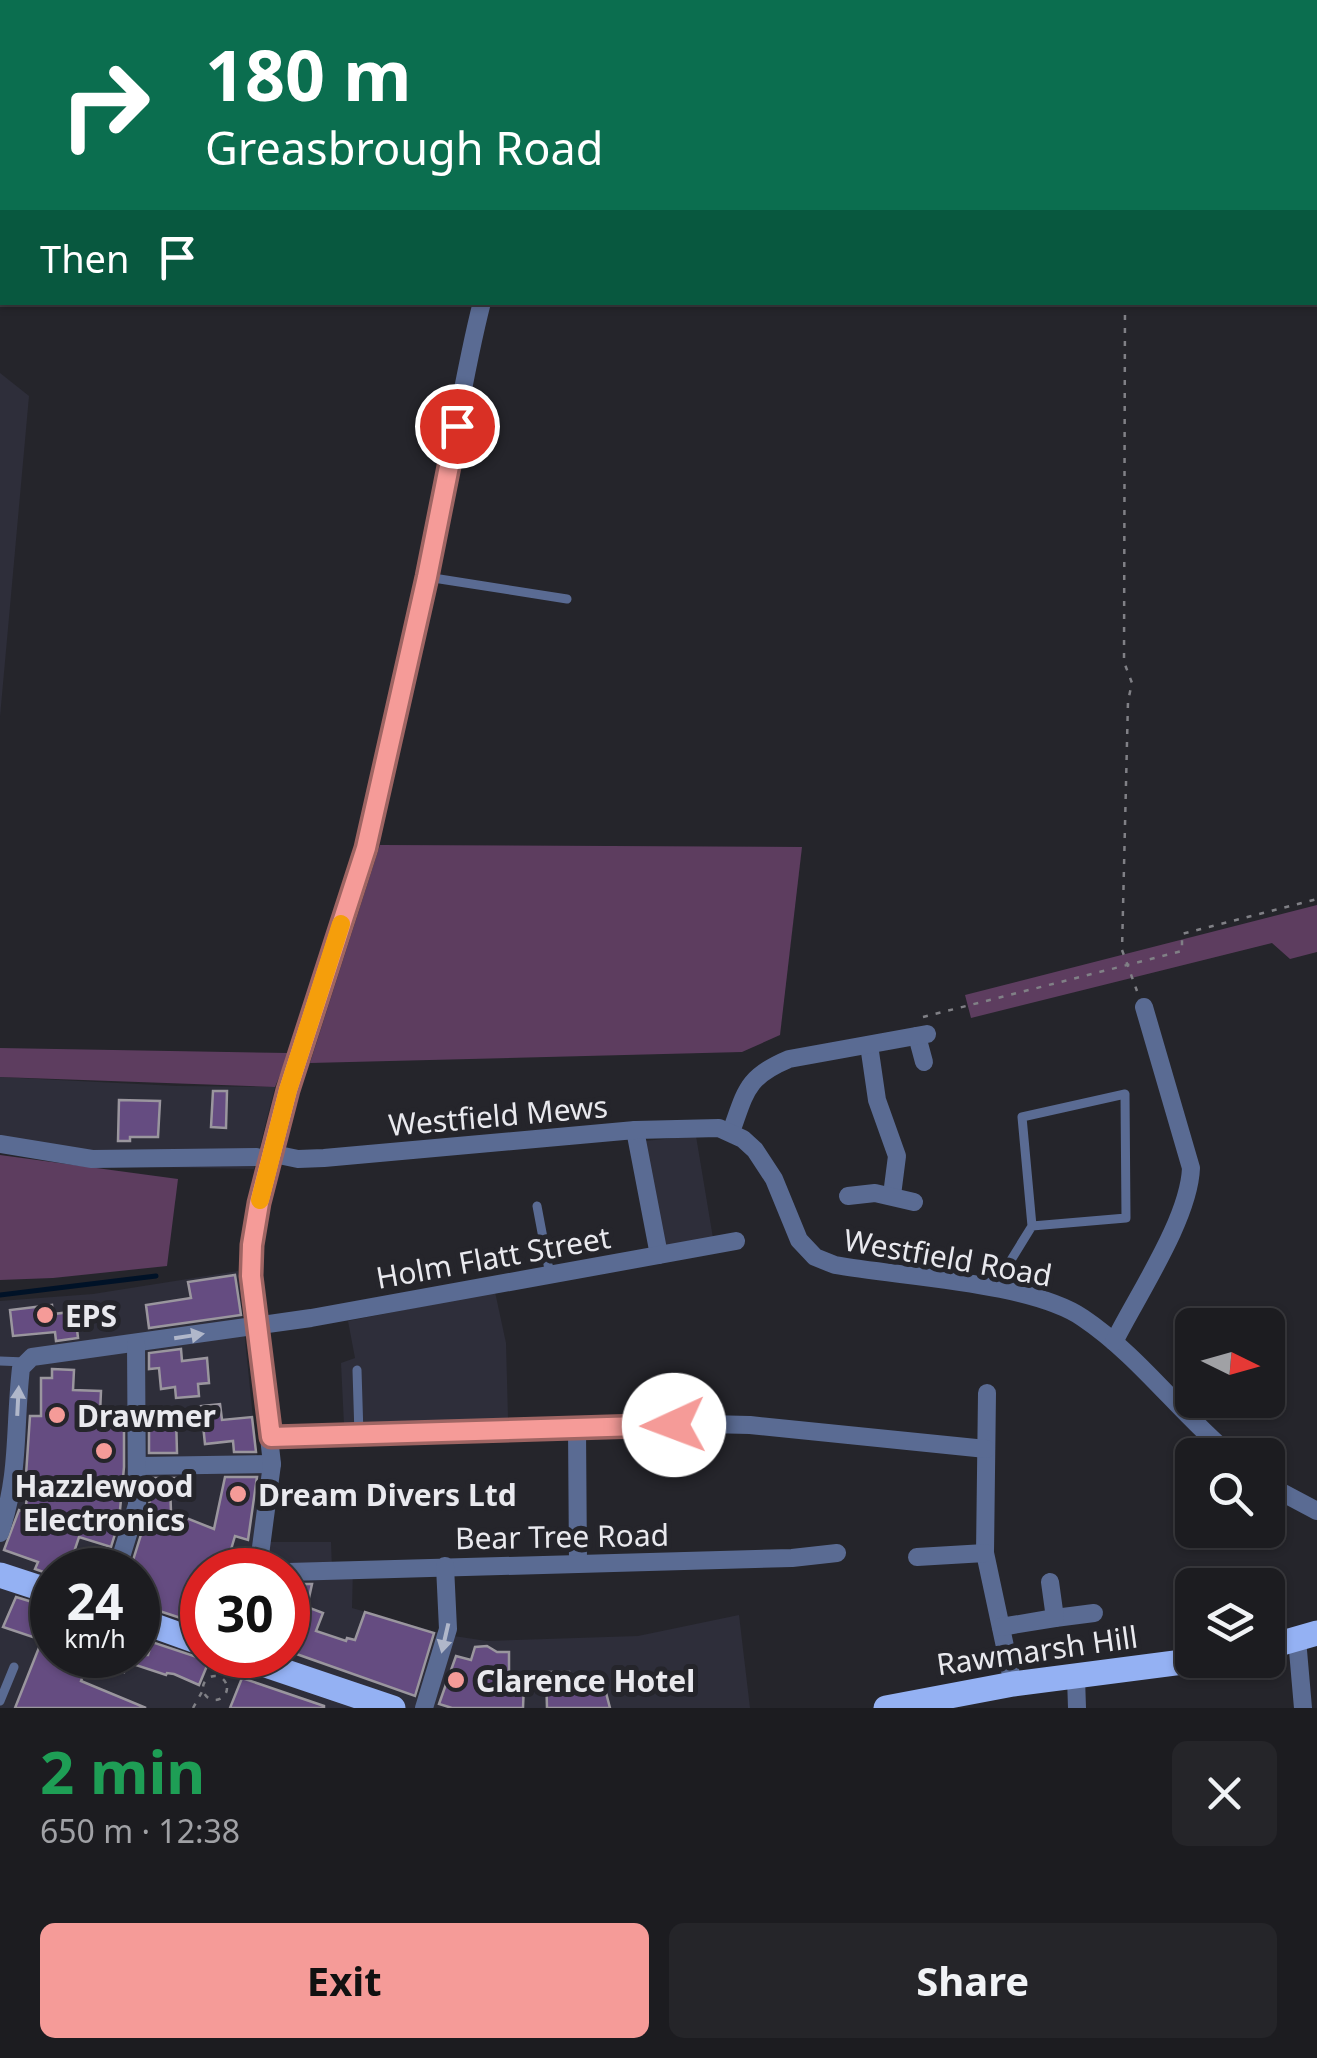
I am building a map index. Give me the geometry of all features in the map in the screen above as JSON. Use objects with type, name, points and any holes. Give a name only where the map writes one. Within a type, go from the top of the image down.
[{"type":"main road","points":[[2,1581],[30,1587]]},
{"type":"main road","name":"Rawmarsh Hill","points":[[886,1708],[961,1700],[1013,1684],[1175,1663]]},
{"type":"main road","points":[[305,1678],[394,1708]]},
{"type":"street","points":[[261,1548],[272,1464],[251,1276],[263,1155],[302,1049],[366,848],[427,577],[481,305]]},
{"type":"street","points":[[1114,1342],[1171,1232],[1190,1184],[1191,1168],[1144,1007]]},
{"type":"street","points":[[731,1132],[746,1091],[759,1073],[789,1059],[869,1045],[919,1030],[924,1062]]},
{"type":"street","points":[[869,1045],[877,1100],[897,1156],[892,1195]]},
{"type":"street","name":"Westfield Mews","points":[[0,1144],[92,1159],[263,1155],[324,1158],[634,1130],[710,1126],[731,1132]]},
{"type":"street","points":[[634,1130],[659,1255]]},
{"type":"street","name":"Westfield Road","points":[[731,1132],[765,1162],[799,1240],[815,1257],[835,1266],[993,1289],[1052,1302],[1083,1318],[1114,1342],[1210,1438]]},
{"type":"street","points":[[848,1196],[892,1195],[914,1202]]},
{"type":"street","name":"Holm Flatt Street","points":[[25,1362],[44,1355],[258,1326],[736,1241]]},
{"type":"street","points":[[124,1548],[137,1505],[136,1344]]},
{"type":"street","points":[[0,1533],[12,1497],[21,1368],[25,1362]]},
{"type":"street","points":[[987,1393],[986,1553],[1013,1684]]},
{"type":"street","points":[[271,1437],[750,1425],[986,1449]]},
{"type":"street","points":[[578,1428],[578,1563]]},
{"type":"street","points":[[139,1466],[272,1464]]},
{"type":"street","points":[[1285,1494],[1317,1510]]},
{"type":"street","name":"Bear Tree Road","points":[[310,1571],[792,1558],[837,1552]]},
{"type":"street","points":[[927,1562],[986,1553]]},
{"type":"street","points":[[424,1708],[448,1629],[445,1566]]},
{"type":"street","points":[[1050,1582],[1055,1618]]},
{"type":"street","points":[[1001,1626],[1094,1614]]},
{"type":"street","points":[[1304,1708],[1307,1636]]},
{"type":"street","points":[[1076,1676],[1077,1708]]},
{"type":"lane","points":[[427,577],[567,599]]},
{"type":"lane","points":[[993,1289],[1032,1226],[1022,1116],[1125,1094],[1126,1218],[1032,1226]]},
{"type":"lane","points":[[537,1206],[550,1275]]},
{"type":"lane","points":[[0,1360],[25,1362]]},
{"type":"lane","points":[[357,1370],[360,1434]]},
{"type":"lane","points":[[0,1701],[14,1667]]},
{"type":"path","points":[[1125,305],[1124,662],[1132,683],[1128,700],[1122,950],[1144,1007]]},
{"type":"path","points":[[919,1030],[1182,952],[1182,934],[1317,899]]},
{"type":"path","points":[[193,1708],[206,1680],[221,1677],[227,1686],[223,1697],[215,1700],[208,1698],[203,1689]]},
{"type":"shaded area","points":[[0,373],[29,396],[0,717]]},
{"type":"shaded area","points":[[380,845],[802,847],[780,1035],[742,1052],[310,1063]]},
{"type":"shaded area","points":[[1317,905],[1317,952],[1290,959],[1272,943],[971,1018],[965,995]]},
{"type":"shaded area","points":[[0,1048],[289,1053],[275,1087],[0,1077]]},
{"type":"shaded area","points":[[0,1077],[275,1087],[254,1169],[94,1166],[0,1151]]},
{"type":"shaded area","points":[[696,1136],[713,1238],[663,1248],[644,1141]]},
{"type":"shaded area","points":[[0,1155],[178,1179],[167,1266],[0,1280]]},
{"type":"shaded area","points":[[238,1271],[257,1457],[272,1464],[263,1542],[331,1542],[332,1570],[353,1569],[352,1608],[447,1635],[487,1641],[638,1636],[739,1615],[750,1708],[0,1708],[0,1301],[93,1294]]},
{"type":"shaded area","points":[[495,1292],[506,1343],[508,1418],[344,1425],[341,1363],[355,1358],[348,1321]]},
{"type":"building","points":[[213,1091],[227,1091],[226,1128],[211,1127]]},
{"type":"building","points":[[119,1100],[160,1101],[158,1137],[118,1141]]},
{"type":"building","points":[[235,1275],[241,1315],[149,1328],[146,1305],[191,1298],[188,1282]]},
{"type":"building","points":[[52,1305],[53,1314],[71,1312],[78,1338],[56,1341],[55,1332],[13,1336],[10,1310]]},
{"type":"building","points":[[181,1349],[182,1361],[207,1358],[209,1383],[198,1384],[199,1396],[176,1398],[175,1387],[161,1389],[159,1368],[149,1369],[149,1353]]},
{"type":"building","points":[[52,1369],[74,1370],[73,1390],[101,1391],[100,1414],[116,1414],[115,1429],[124,1429],[119,1521],[111,1547],[79,1537],[75,1548],[30,1548],[30,1559],[4,1550],[19,1510],[25,1512],[30,1476],[26,1475],[30,1416],[41,1416],[41,1378],[52,1378]]},
{"type":"building","points":[[220,1404],[222,1420],[252,1417],[256,1452],[234,1452],[233,1441],[205,1444],[201,1406]]},
{"type":"building","points":[[176,1416],[177,1453],[149,1453],[149,1417]]},
{"type":"building","points":[[225,1477],[257,1477],[248,1540],[235,1536],[231,1548],[180,1548],[180,1618],[160,1611],[160,1548],[137,1548],[149,1509],[151,1478],[177,1478],[177,1483],[170,1484],[171,1512],[214,1529]]},
{"type":"building","points":[[16,1597],[30,1601],[30,1636],[3,1627]]},
{"type":"building","points":[[310,1608],[323,1613],[316,1631],[346,1641],[355,1640],[365,1612],[434,1633],[415,1696],[310,1659]]},
{"type":"building","points":[[160,1645],[180,1651],[180,1677],[160,1673]]},
{"type":"building","points":[[487,1646],[497,1652],[509,1652],[509,1683],[524,1683],[523,1708],[452,1708],[439,1704],[456,1656],[471,1660],[475,1647]]},
{"type":"building","points":[[30,1670],[30,1678],[82,1678],[81,1681],[146,1708],[15,1708]]},
{"type":"building","points":[[546,1672],[569,1672],[569,1679],[583,1679],[583,1683],[603,1681],[610,1708],[547,1708]]},
{"type":"building","points":[[183,1678],[202,1678],[199,1685]]},
{"type":"building","points":[[242,1678],[324,1706],[324,1708],[230,1708]]},
{"type":"waterway","points":[[0,1295],[156,1276]]},
{"type":"slow traffic","points":[[260,1200],[269,1153],[341,924]]},
{"type":"place","name":"EPS","points":[[45,1315]]},
{"type":"place","name":"Drawmer","points":[[57,1415]]},
{"type":"place","name":"Hazzlewood Electronics","points":[[104,1451]]},
{"type":"place","name":"Dream Divers Ltd","points":[[238,1494]]},
{"type":"place","name":"Clarence Hotel","points":[[456,1680]]},
{"type":"route","points":[[457,426],[366,848],[269,1153],[259,1203],[251,1276],[271,1437],[674,1425]]}]
